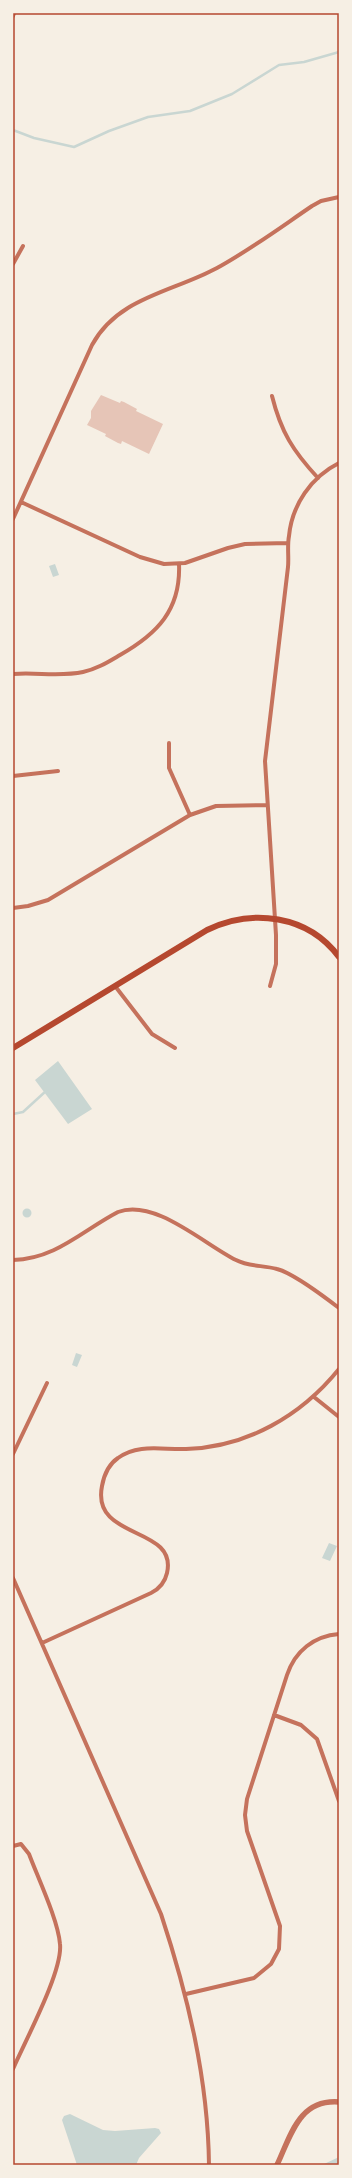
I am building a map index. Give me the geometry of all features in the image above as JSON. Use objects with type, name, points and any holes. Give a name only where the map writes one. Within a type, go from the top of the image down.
[{"type":"main road","points":[[13,1048],[217,925],[247,918],[276,918],[296,924],[315,934],[339,958]]},
{"type":"street","points":[[13,519],[92,345],[110,319],[136,302],[217,268],[312,206],[321,201],[339,196]]},
{"type":"street","points":[[13,264],[23,246]]},
{"type":"street","points":[[272,396],[279,422],[287,439],[298,456],[318,478]]},
{"type":"street","points":[[270,986],[276,964],[276,918],[264,761],[288,567],[288,543],[291,522],[307,489],[318,478],[339,463]]},
{"type":"street","points":[[21,502],[140,557],[157,563],[179,564],[245,544],[288,543]]},
{"type":"street","points":[[13,674],[66,674],[84,672],[102,665],[140,644],[153,633],[170,611],[178,587],[179,564]]},
{"type":"street","points":[[169,743],[169,768],[190,815]]},
{"type":"street","points":[[13,776],[58,770]]},
{"type":"street","points":[[13,908],[28,906],[48,900],[190,815],[216,806],[267,805]]},
{"type":"street","points":[[115,986],[152,1034],[175,1048]]},
{"type":"street","points":[[13,1260],[28,1259],[51,1252],[62,1247],[118,1212],[130,1208],[142,1209],[198,1235],[237,1261],[285,1273],[339,1308]]},
{"type":"street","points":[[42,1643],[151,1593],[159,1588],[165,1578],[167,1561],[161,1546],[117,1524],[104,1508],[101,1495],[102,1483],[108,1469],[116,1459],[130,1451],[141,1448],[201,1448],[240,1440],[273,1426],[314,1397],[339,1369]]},
{"type":"street","points":[[13,1454],[47,1383]]},
{"type":"street","points":[[314,1397],[339,1417]]},
{"type":"street","points":[[13,1578],[161,1914],[186,1994],[205,2102],[209,2165]]},
{"type":"street","points":[[186,1994],[254,1978],[271,1964],[279,1949],[280,1926],[251,1844],[245,1815],[249,1791],[289,1670],[297,1655],[311,1642],[339,1634]]},
{"type":"street","points":[[274,1715],[302,1725],[317,1739],[339,1801]]},
{"type":"street","points":[[13,1846],[21,1844],[29,1854],[57,1928],[61,1951],[56,1973],[13,2069]]},
{"type":"street","points":[[277,2165],[302,2115],[314,2106],[328,2102],[339,2102]]},
{"type":"shaded area","points":[[55,564],[59,575],[53,577],[49,566]]},
{"type":"shaded area","points":[[58,1061],[92,1109],[68,1124],[35,1080]]},
{"type":"shaded area","points":[[25,1209],[29,1209],[31,1213],[29,1217],[25,1217],[23,1215],[23,1211]]},
{"type":"shaded area","points":[[76,1353],[82,1355],[77,1367],[72,1365]]},
{"type":"shaded area","points":[[329,1543],[337,1546],[330,1561],[322,1558]]},
{"type":"shaded area","points":[[70,2114],[103,2130],[115,2131],[155,2128],[159,2129],[161,2133],[139,2158],[136,2165],[77,2165],[62,2120],[64,2116]]},
{"type":"shaded area","points":[[339,2157],[339,2165],[322,2165]]},
{"type":"building","points":[[101,395],[120,403],[121,401],[124,402],[137,409],[136,411],[163,424],[149,454],[122,441],[121,444],[118,443],[105,436],[106,434],[87,425],[91,418],[91,411]]},
{"type":"waterway","points":[[13,130],[34,138],[74,147],[109,131],[148,117],[190,111],[232,94],[279,65],[304,62],[339,52]]},
{"type":"waterway","points":[[13,1114],[23,1112],[46,1091]]}]
